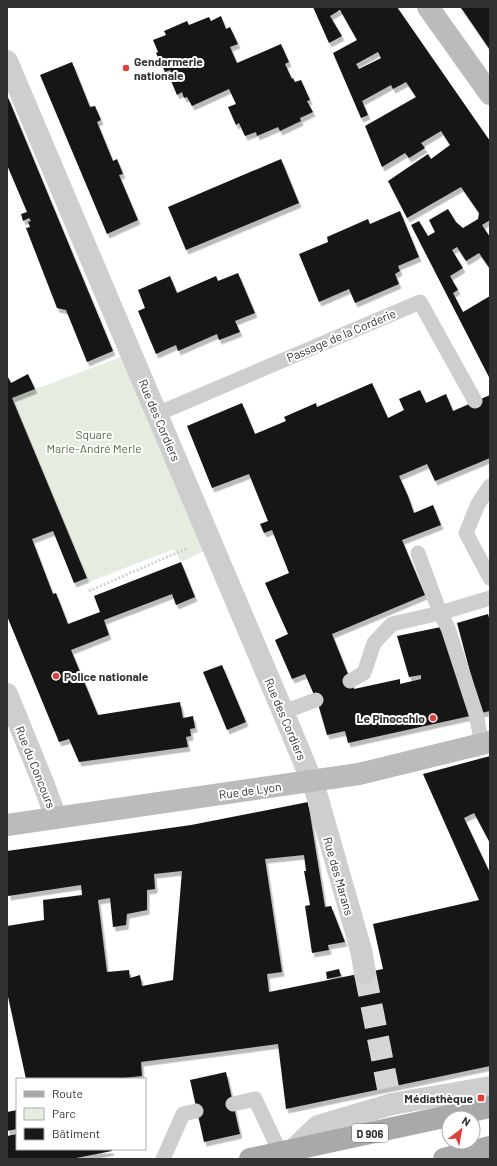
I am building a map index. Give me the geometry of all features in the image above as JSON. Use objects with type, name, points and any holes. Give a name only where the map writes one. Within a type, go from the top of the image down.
[{"type":"main road","name":"D 906","points":[[250,1159],[490,1107]]},
{"type":"main road","points":[[444,1159],[490,1147]]},
{"type":"street","points":[[428,7],[490,94]]},
{"type":"street","name":"Rue des Cordiers","points":[[7,60],[312,781]]},
{"type":"street","name":"Rue du Concours","points":[[7,694],[56,818]]},
{"type":"street","name":"Rue de Lyon","points":[[7,825],[359,774],[486,743]]},
{"type":"street","name":"Rue des Marans","points":[[312,781],[360,950],[365,973]]},
{"type":"street","points":[[287,1151],[318,1126],[390,1096],[490,1087]]},
{"type":"lane","name":"Passage de la Corderie","points":[[157,414],[420,302],[475,401]]},
{"type":"lane","points":[[490,486],[478,504],[466,533],[490,578]]},
{"type":"lane","points":[[418,553],[440,613],[448,628],[486,743]]},
{"type":"lane","points":[[350,681],[364,673],[374,643],[392,624],[440,613],[490,598]]},
{"type":"lane","points":[[283,712],[316,700]]},
{"type":"lane","points":[[233,1104],[254,1099],[287,1151]]},
{"type":"lane","points":[[164,1159],[183,1114],[196,1111]]},
{"type":"path","points":[[89,591],[210,538]]},
{"type":"green space","name":"Square Marie-André Merle","points":[[123,356],[204,551],[181,562],[174,549],[89,582],[12,398]]},
{"type":"building","points":[[313,7],[397,7],[490,141],[490,220],[482,225],[490,237],[490,269],[479,253],[466,261],[457,247],[452,250],[463,268],[450,276],[458,290],[453,293],[463,312],[490,296],[490,379],[411,225],[419,221],[428,236],[435,232],[429,220],[448,209],[456,222],[463,228],[478,219],[479,213],[461,187],[407,218],[388,181],[428,154],[431,159],[450,145],[441,131],[421,143],[425,148],[409,158],[405,153],[382,167],[365,126],[416,97],[406,82],[393,89],[391,85],[362,101],[368,115],[361,118],[333,53],[357,40],[340,10],[330,16],[342,36],[329,43]],"holes":[[[378,52],[381,58],[359,69],[356,64]]]},
{"type":"building","points":[[460,7],[490,7],[490,50],[464,12]]},
{"type":"building","points":[[221,16],[226,29],[230,27],[238,44],[230,47],[237,63],[281,44],[289,62],[285,64],[292,79],[293,78],[295,82],[301,80],[310,100],[307,101],[313,112],[300,118],[301,121],[280,131],[278,127],[257,136],[256,132],[245,136],[239,123],[236,125],[228,107],[236,104],[229,89],[192,106],[187,97],[184,98],[182,92],[177,95],[169,76],[172,74],[170,70],[165,72],[156,53],[158,52],[153,40],[166,35],[164,31],[187,21],[189,25],[209,17],[211,21]]},
{"type":"building","points":[[72,62],[90,107],[95,106],[101,120],[97,122],[113,161],[117,159],[123,174],[119,175],[138,220],[107,234],[40,75]]},
{"type":"building","points":[[7,95],[113,351],[87,362],[66,310],[57,308],[26,228],[30,227],[28,222],[31,221],[29,218],[23,221],[21,214],[27,212],[7,165]]},
{"type":"building","points":[[281,159],[299,203],[186,250],[168,207]]},
{"type":"building","points":[[400,211],[419,257],[398,266],[400,271],[395,274],[399,284],[355,303],[349,289],[319,302],[299,254],[328,242],[327,237],[368,219],[370,224]]},
{"type":"building","points":[[238,273],[255,313],[235,321],[240,332],[219,340],[217,334],[178,351],[176,345],[156,354],[138,311],[145,308],[138,290],[170,276],[177,293],[216,276],[218,281]]},
{"type":"building","points":[[28,374],[35,389],[12,398],[87,578],[74,583],[53,531],[32,539],[53,594],[56,593],[68,624],[100,612],[94,596],[181,562],[195,597],[176,605],[172,594],[104,620],[109,635],[71,650],[98,715],[180,702],[183,718],[193,716],[195,728],[190,729],[191,736],[186,737],[188,747],[79,762],[69,739],[59,742],[7,616],[7,375],[11,383]]},
{"type":"building","points":[[372,383],[388,418],[404,410],[399,399],[420,390],[426,403],[446,394],[453,411],[490,395],[490,458],[435,481],[427,464],[399,476],[414,513],[433,505],[441,525],[402,540],[425,595],[332,634],[354,689],[400,679],[400,684],[421,679],[421,675],[409,677],[397,636],[441,627],[470,716],[348,743],[345,731],[327,735],[318,704],[305,674],[292,679],[275,640],[288,634],[265,583],[289,573],[272,530],[264,533],[260,524],[268,521],[249,474],[212,488],[187,426],[242,403],[255,434],[286,421],[284,417],[316,403],[317,407]]},
{"type":"building","points":[[488,614],[490,621],[490,711],[481,713],[457,623]]},
{"type":"building","points":[[222,665],[246,722],[227,730],[203,672]]},
{"type":"building","points":[[490,756],[490,843],[474,813],[464,818],[490,873],[490,1066],[286,1109],[278,1044],[141,1062],[142,1076],[125,1078],[26,1078],[7,992],[7,926],[44,920],[43,900],[82,895],[81,885],[8,896],[7,851],[191,825],[308,802],[325,907],[331,906],[345,942],[328,945],[329,950],[312,953],[305,906],[310,905],[304,871],[306,871],[304,855],[265,859],[282,972],[267,974],[269,992],[383,969],[373,924],[479,900],[423,774]],"holes":[[[182,871],[173,980],[142,986],[140,975],[130,978],[129,970],[107,972],[98,900],[110,898],[113,927],[126,925],[127,914],[147,910],[147,890],[155,889],[154,874]]]},
{"type":"building","points":[[339,969],[341,976],[327,979],[326,972]]},
{"type":"building","points":[[226,1072],[240,1134],[204,1142],[190,1080]]},
{"type":"building","points":[[16,1110],[16,1129],[7,1131],[7,1112]]},
{"type":"building","points":[[16,1134],[16,1150],[112,1151],[71,1159],[7,1159],[7,1136]]},
{"type":"tunnel","points":[[365,973],[388,1088]]},
{"type":"place","name":"Gendarmerie nationale","points":[[126,68]]},
{"type":"place","name":"Police nationale","points":[[56,676]]},
{"type":"place","name":"Le Pinocchio","points":[[433,718]]},
{"type":"place","name":"Médiathèque","points":[[481,1098]]}]
